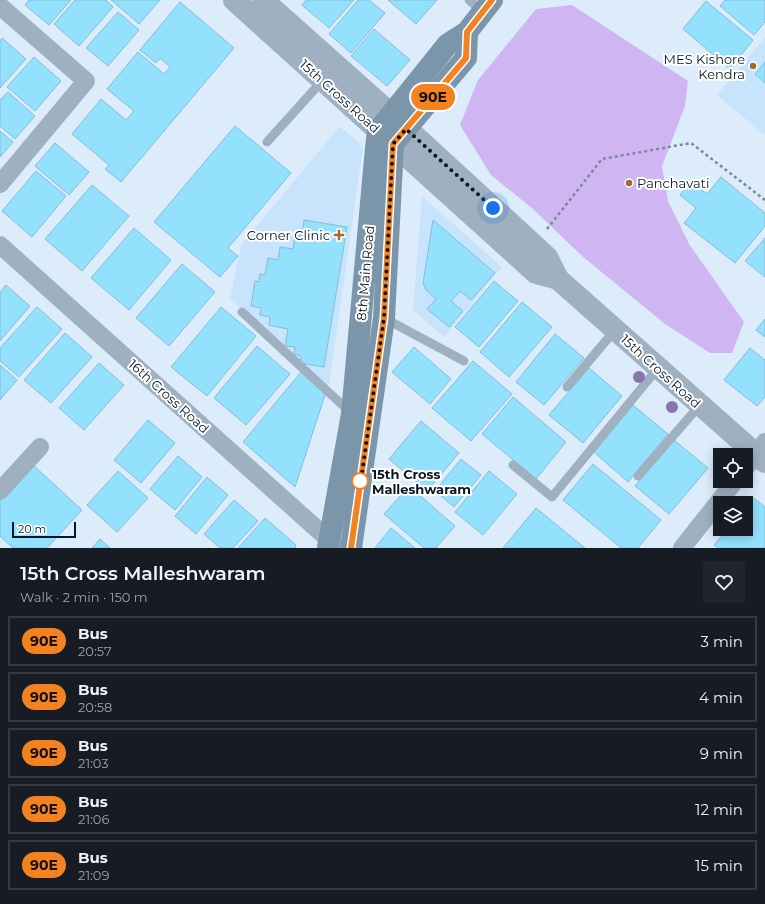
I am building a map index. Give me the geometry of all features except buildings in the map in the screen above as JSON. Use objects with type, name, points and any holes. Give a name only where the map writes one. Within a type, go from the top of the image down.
[{"type":"main road","points":[[392,130],[466,58],[467,32],[481,4]]},
{"type":"main road","name":"8th Main Road","points":[[351,548],[384,318],[392,130]]},
{"type":"main road","name":"8th Main Road","points":[[332,546],[352,414],[376,148],[392,130]]},
{"type":"street","name":"15th Cross Road","points":[[234,0],[323,80],[392,130],[547,257],[558,279],[758,456]]},
{"type":"street","name":"15th Cross Road","points":[[263,0],[392,130]]},
{"type":"street","points":[[0,6],[86,81],[0,184]]},
{"type":"street","name":"16th Cross Road","points":[[0,245],[332,546]]},
{"type":"street","points":[[0,490],[40,447]]},
{"type":"street","points":[[682,548],[729,488]]},
{"type":"lane","points":[[268,142],[323,80]]},
{"type":"lane","points":[[242,312],[352,414]]},
{"type":"lane","points":[[384,318],[464,361]]},
{"type":"lane","points":[[567,387],[616,330]]},
{"type":"lane","points":[[513,465],[552,498],[658,368]]},
{"type":"lane","points":[[638,476],[700,405]]},
{"type":"path","points":[[545,232],[602,159],[692,143],[765,200]]},
{"type":"shaded area","name":"Panchavati","points":[[572,5],[688,81],[685,106],[662,166],[668,201],[689,244],[744,322],[732,353],[710,353],[665,324],[582,256],[533,209],[491,175],[460,125],[478,80],[536,9]]},
{"type":"shaded area","name":"MES Kishore Kendra","points":[[765,37],[765,135],[717,95]]},
{"type":"shaded area","points":[[340,126],[363,147],[329,385],[303,367],[230,299],[241,245]]},
{"type":"shaded area","points":[[422,196],[502,267],[444,337],[413,310]]},
{"type":"bus line","name":"90E","points":[[351,548],[384,318],[393,144],[466,58],[467,32],[492,0]]},
{"type":"place","name":"MES Kishore Kendra","points":[[753,66]]},
{"type":"place","name":"Panchavati","points":[[629,183]]},
{"type":"place","name":"Corner Clinic","points":[[339,235]]},
{"type":"place","name":"15th Cross Malleshwaram","points":[[360,481]]},
{"type":"route","points":[[360,481],[360,487],[384,318],[393,144],[406,129],[493,208]]}]
